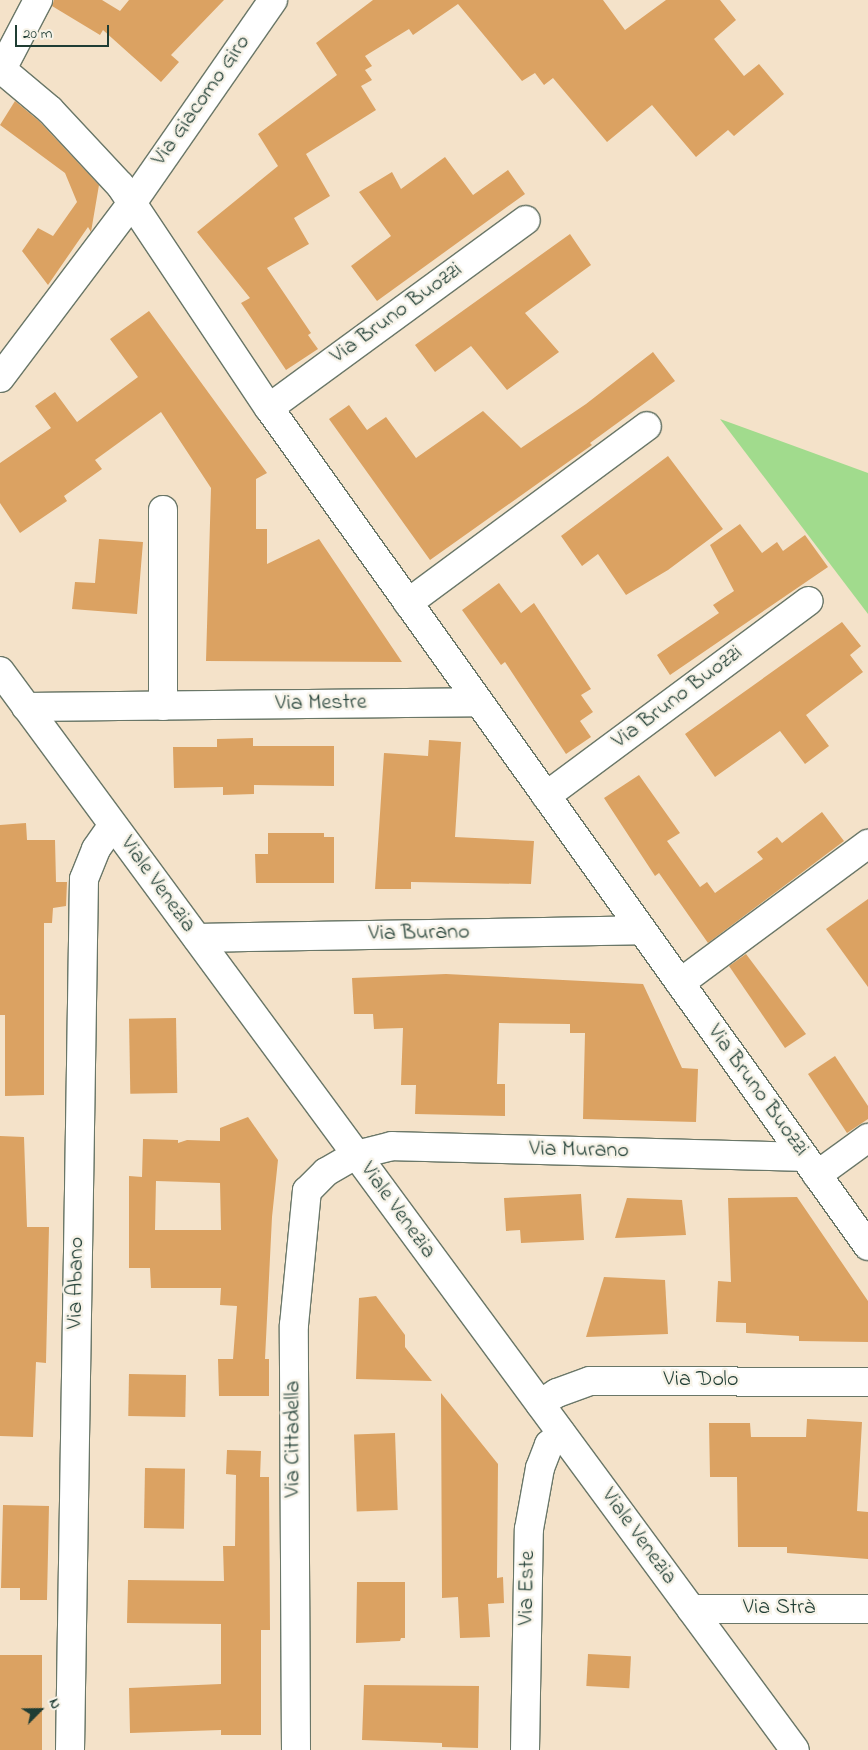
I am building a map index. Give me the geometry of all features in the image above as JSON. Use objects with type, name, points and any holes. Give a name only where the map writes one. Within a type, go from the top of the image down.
[{"type":"street","points":[[1,68],[38,0]]},
{"type":"street","name":"Via Giacomo Giro","points":[[0,378],[132,202],[273,0]]},
{"type":"street","name":"Via Bruno Buozzi","points":[[1,68],[50,110],[100,160],[132,202],[268,408],[868,1246]]},
{"type":"street","name":"Via Bruno Buozzi","points":[[268,408],[526,220]]},
{"type":"street","points":[[408,603],[647,426]]},
{"type":"street","points":[[163,510],[163,706]]},
{"type":"street","name":"Via Bruno Buozzi","points":[[546,796],[809,600]]},
{"type":"street","name":"Viale Venezia","points":[[0,671],[795,1750]]},
{"type":"street","name":"Via Mestre","points":[[26,707],[478,702]]},
{"type":"street","name":"Via Abano","points":[[70,1750],[84,879],[96,849],[113,825]]},
{"type":"street","points":[[680,983],[868,844]]},
{"type":"street","name":"Via Burano","points":[[197,938],[642,930]]},
{"type":"street","name":"Via Bruno Buozzi","points":[[811,1166],[868,1138]]},
{"type":"street","name":"Via Murano","points":[[356,1155],[392,1146],[811,1166]]},
{"type":"street","name":"Via Cittadella","points":[[296,1750],[294,1325],[303,1212],[307,1191],[326,1172],[356,1155]]},
{"type":"street","name":"Via Dolo","points":[[540,1404],[557,1393],[590,1381],[868,1382]]},
{"type":"street","name":"Via Este","points":[[525,1750],[529,1529],[540,1468],[549,1444],[561,1432]]},
{"type":"street","name":"Via Strà","points":[[691,1609],[868,1609]]},
{"type":"green space","points":[[720,419],[868,473],[868,614]]},
{"type":"building","points":[[54,0],[102,0],[120,11],[129,0],[224,0],[171,55],[179,62],[161,82],[103,30],[100,35],[52,6]]},
{"type":"building","points":[[373,0],[603,0],[625,30],[666,0],[720,0],[736,20],[714,39],[744,76],[759,64],[784,94],[734,136],[728,130],[696,157],[652,105],[607,142],[553,78],[544,85],[535,73],[522,81],[458,4],[413,35],[409,29],[365,56],[372,66],[365,70],[372,80],[361,86],[376,110],[306,154],[330,196],[294,218],[309,244],[267,268],[311,333],[308,335],[318,349],[286,370],[241,303],[250,298],[197,232],[278,166],[258,134],[337,75],[316,43]]},
{"type":"building","points":[[15,101],[39,121],[99,185],[91,232],[88,227],[48,285],[22,251],[38,228],[53,236],[77,202],[65,173],[0,125]]},
{"type":"building","points":[[445,157],[473,195],[508,170],[525,194],[377,301],[351,266],[391,236],[359,192],[392,172],[401,189]]},
{"type":"building","points":[[570,234],[591,265],[525,313],[559,352],[507,390],[471,346],[435,372],[415,345]]},
{"type":"building","points":[[149,311],[267,473],[256,479],[256,529],[267,529],[267,564],[319,539],[402,662],[206,661],[211,488],[161,412],[95,460],[102,469],[64,496],[67,501],[20,533],[0,503],[0,463],[51,428],[35,406],[55,392],[77,422],[138,377],[110,339]]},
{"type":"building","points":[[653,352],[675,381],[590,443],[592,445],[430,560],[329,419],[349,405],[367,430],[386,417],[416,458],[483,411],[521,448],[586,404]]},
{"type":"building","points":[[668,456],[723,529],[668,570],[626,595],[598,554],[582,566],[561,536]]},
{"type":"building","points":[[740,524],[762,553],[777,542],[783,551],[805,535],[828,567],[670,675],[657,655],[719,613],[713,605],[734,591],[710,545]]},
{"type":"building","points":[[99,539],[143,542],[137,614],[72,609],[75,582],[95,583]]},
{"type":"building","points":[[499,583],[521,613],[534,603],[591,689],[581,695],[593,712],[580,721],[591,737],[566,754],[505,662],[501,665],[462,610]]},
{"type":"building","points":[[842,622],[861,646],[850,655],[863,672],[806,715],[829,746],[805,764],[780,731],[715,777],[685,734]]},
{"type":"building","points":[[253,738],[253,746],[334,746],[334,786],[254,785],[254,794],[223,795],[223,787],[174,788],[173,747],[217,747],[217,739]]},
{"type":"building","points":[[429,740],[461,742],[455,837],[534,841],[531,884],[411,882],[411,889],[375,889],[384,753],[428,756]]},
{"type":"building","points":[[639,775],[680,833],[667,841],[700,887],[707,882],[715,893],[763,859],[757,852],[777,837],[782,843],[822,812],[844,841],[708,943],[659,873],[655,876],[604,798]]},
{"type":"building","points":[[26,823],[27,840],[55,840],[56,882],[67,882],[66,906],[53,908],[52,923],[44,923],[44,1095],[5,1096],[5,1015],[0,1015],[0,825]]},
{"type":"building","points":[[268,833],[324,833],[324,837],[334,837],[334,883],[256,883],[255,854],[268,854]]},
{"type":"building","points":[[868,899],[868,987],[826,929]]},
{"type":"building","points":[[746,954],[806,1034],[785,1048],[729,966]]},
{"type":"building","points":[[446,974],[643,984],[682,1068],[698,1069],[696,1122],[583,1119],[585,1033],[570,1033],[570,1024],[499,1023],[497,1084],[505,1084],[505,1116],[415,1114],[416,1085],[401,1085],[403,1028],[374,1029],[373,1014],[354,1014],[352,978]]},
{"type":"building","points":[[176,1018],[177,1093],[130,1094],[129,1019]]},
{"type":"building","points":[[835,1056],[868,1106],[868,1119],[847,1133],[808,1074]]},
{"type":"building","points":[[248,1117],[278,1160],[272,1217],[265,1359],[269,1359],[269,1396],[219,1396],[218,1359],[233,1359],[237,1306],[220,1305],[221,1288],[151,1288],[150,1268],[129,1268],[129,1176],[142,1177],[143,1139],[178,1140],[178,1143],[187,1140],[220,1141],[220,1128]],"holes":[[[156,1181],[220,1183],[221,1230],[155,1230]]]},
{"type":"building","points":[[0,1136],[24,1137],[27,1227],[49,1227],[46,1363],[36,1362],[33,1437],[0,1436]]},
{"type":"building","points":[[581,1194],[584,1240],[521,1243],[520,1230],[506,1231],[504,1198]]},
{"type":"building","points":[[797,1197],[868,1301],[868,1342],[799,1341],[799,1336],[746,1333],[746,1323],[716,1322],[718,1281],[731,1282],[728,1198]]},
{"type":"building","points":[[627,1198],[682,1200],[686,1235],[615,1238]]},
{"type":"building","points":[[604,1277],[665,1280],[668,1334],[586,1337]]},
{"type":"building","points":[[376,1296],[405,1335],[405,1347],[432,1381],[356,1379],[359,1298]]},
{"type":"building","points":[[129,1374],[186,1375],[185,1417],[128,1416]]},
{"type":"building","points":[[441,1393],[498,1464],[497,1578],[503,1577],[504,1603],[488,1604],[490,1637],[460,1638],[458,1597],[442,1598]]},
{"type":"building","points":[[807,1419],[862,1422],[857,1511],[868,1512],[868,1559],[787,1553],[787,1547],[738,1547],[737,1477],[710,1477],[709,1423],[750,1423],[751,1437],[806,1437]]},
{"type":"building","points":[[395,1433],[398,1510],[357,1511],[354,1434]]},
{"type":"building","points":[[227,1450],[261,1451],[260,1477],[269,1477],[270,1630],[261,1630],[261,1735],[221,1735],[221,1730],[130,1733],[129,1688],[221,1684],[221,1624],[127,1623],[128,1580],[224,1581],[223,1546],[235,1546],[236,1475],[226,1474]]},
{"type":"building","points":[[145,1468],[185,1469],[184,1529],[144,1528]]},
{"type":"building","points":[[3,1505],[49,1506],[47,1600],[20,1600],[20,1588],[1,1588]]},
{"type":"building","points":[[357,1582],[405,1582],[405,1638],[401,1638],[400,1641],[356,1643]]},
{"type":"building","points":[[588,1654],[631,1656],[629,1688],[586,1686]]},
{"type":"building","points":[[0,1655],[42,1655],[42,1750],[0,1750]]},
{"type":"building","points":[[364,1685],[479,1686],[478,1748],[442,1747],[442,1743],[362,1740]]}]
